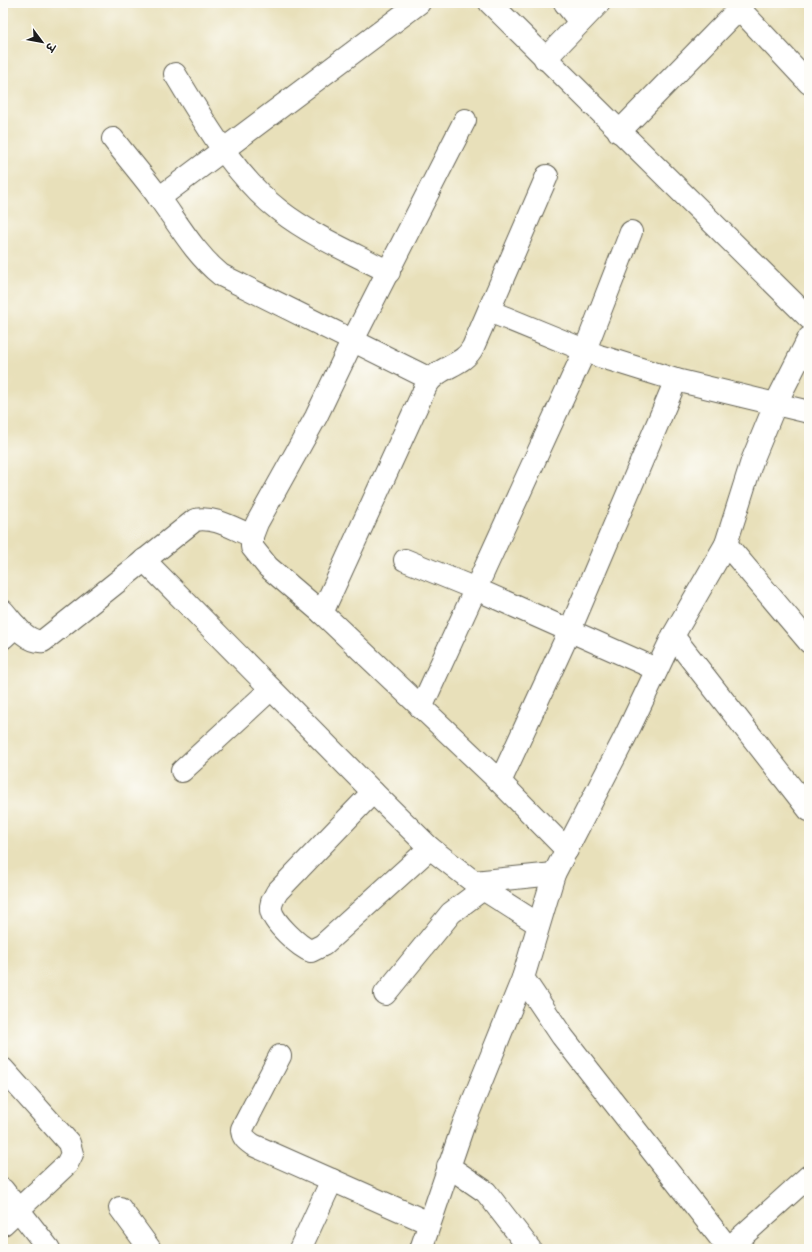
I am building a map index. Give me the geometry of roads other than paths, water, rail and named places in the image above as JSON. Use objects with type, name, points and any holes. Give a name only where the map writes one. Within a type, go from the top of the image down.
[{"type":"street","points":[[159,198],[419,3]]},
{"type":"street","points":[[490,3],[545,59],[809,318]]},
{"type":"street","points":[[565,3],[580,22]]},
{"type":"street","points":[[545,59],[599,3]]},
{"type":"street","points":[[619,132],[737,6],[809,83]]},
{"type":"street","points":[[175,74],[222,151],[264,198],[280,211],[304,226],[388,272]]},
{"type":"street","points":[[465,120],[352,342],[316,417],[257,523],[252,536],[252,547],[257,556],[268,567],[322,612],[500,782],[567,850]]},
{"type":"street","points":[[113,138],[159,198],[196,252],[220,275],[352,342],[430,379]]},
{"type":"street","points":[[322,612],[430,379],[440,370],[462,359],[470,353],[547,176]]},
{"type":"street","points":[[421,708],[585,350],[631,232]]},
{"type":"street","points":[[488,311],[585,350],[676,380],[809,412]]},
{"type":"street","points":[[421,1249],[448,1166],[523,978],[554,874],[624,739],[673,636],[726,544],[752,461],[775,405],[809,338]]},
{"type":"street","points":[[500,782],[570,630],[676,380]]},
{"type":"street","points":[[7,625],[32,639],[43,641],[195,520],[204,518],[212,519],[252,536]]},
{"type":"street","points":[[726,544],[809,642]]},
{"type":"street","points":[[144,560],[430,848],[479,886],[538,924]]},
{"type":"street","points":[[405,560],[476,589],[656,669]]},
{"type":"street","points":[[673,636],[809,810]]},
{"type":"street","points":[[182,771],[271,689]]},
{"type":"street","points":[[373,792],[277,892],[273,899],[271,912],[274,919],[298,944],[311,951],[323,945],[430,848]]},
{"type":"street","points":[[386,994],[451,913],[479,886],[554,874]]},
{"type":"street","points":[[523,978],[562,1036],[729,1249],[809,1176]]},
{"type":"street","points":[[280,1056],[245,1120],[242,1134],[246,1140],[253,1145],[429,1224]]},
{"type":"street","points":[[3,1069],[72,1148],[71,1159],[67,1164],[11,1217]]},
{"type":"street","points":[[448,1166],[486,1192],[530,1249]]},
{"type":"street","points":[[300,1249],[332,1180]]},
{"type":"street","points":[[3,1190],[11,1217],[49,1249]]},
{"type":"street","points":[[120,1208],[150,1249]]}]
